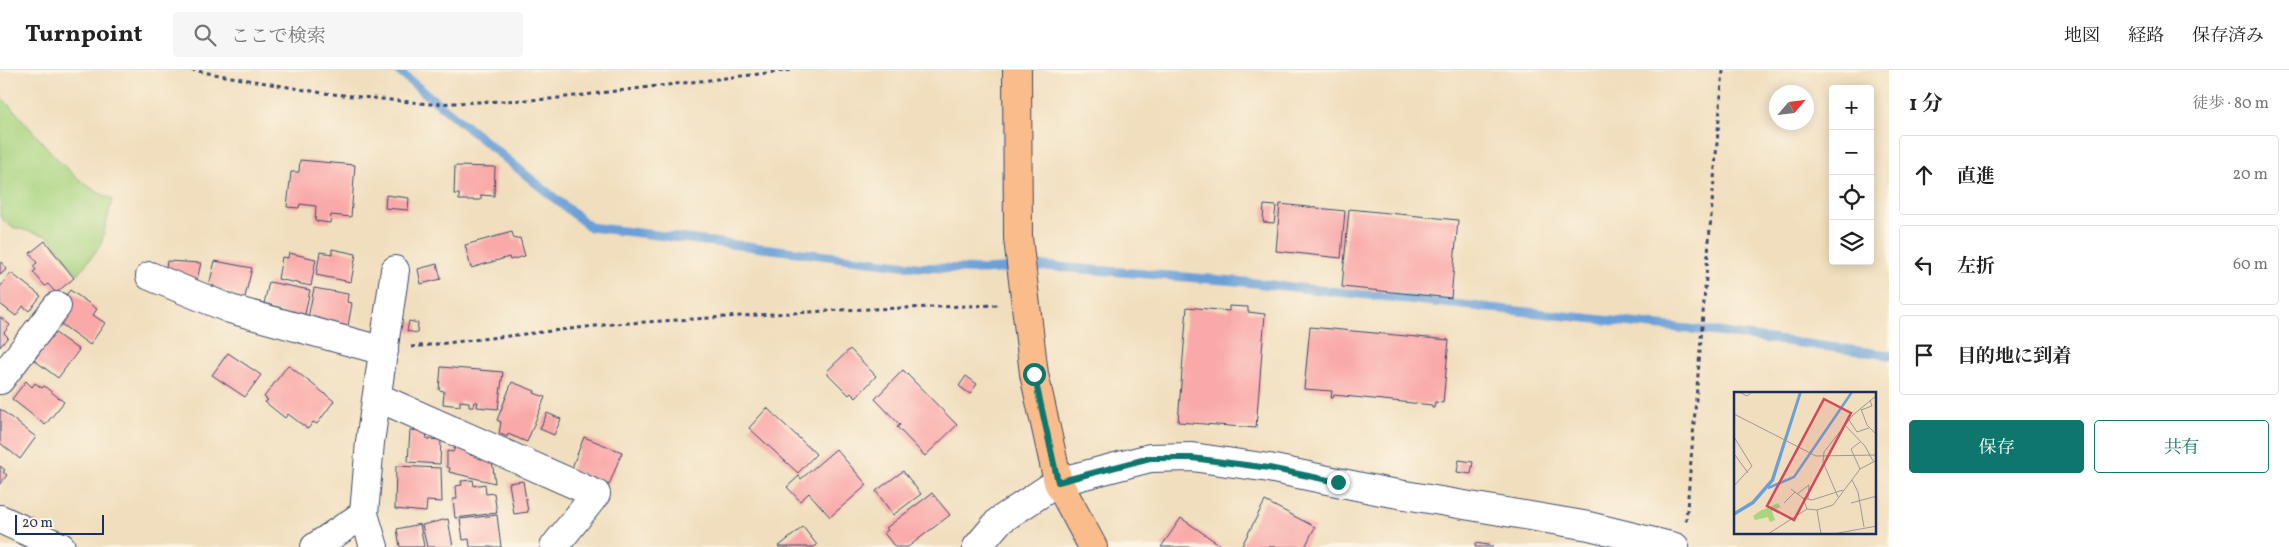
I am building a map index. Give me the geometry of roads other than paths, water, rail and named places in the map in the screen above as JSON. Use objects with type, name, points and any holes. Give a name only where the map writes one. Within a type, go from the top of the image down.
[{"type":"main road","points":[[1017,70],[1018,238],[1034,374],[1058,482],[1093,547]]},
{"type":"street","points":[[374,547],[364,514],[370,442],[395,270]]},
{"type":"street","points":[[150,276],[230,309],[384,351]]},
{"type":"street","points":[[0,380],[57,306]]},
{"type":"street","points":[[377,397],[596,494],[554,547]]},
{"type":"street","points":[[977,547],[999,521],[1058,482],[1150,458],[1192,458],[1269,468],[1381,491],[1589,526],[1680,537]]},
{"type":"street","points":[[315,547],[364,514]]},
{"type":"street","points":[[0,519],[61,547]]},
{"type":"waterway","points":[[397,70],[590,227],[917,267],[984,270],[1044,266],[1235,281],[1717,332],[1889,355]]}]
